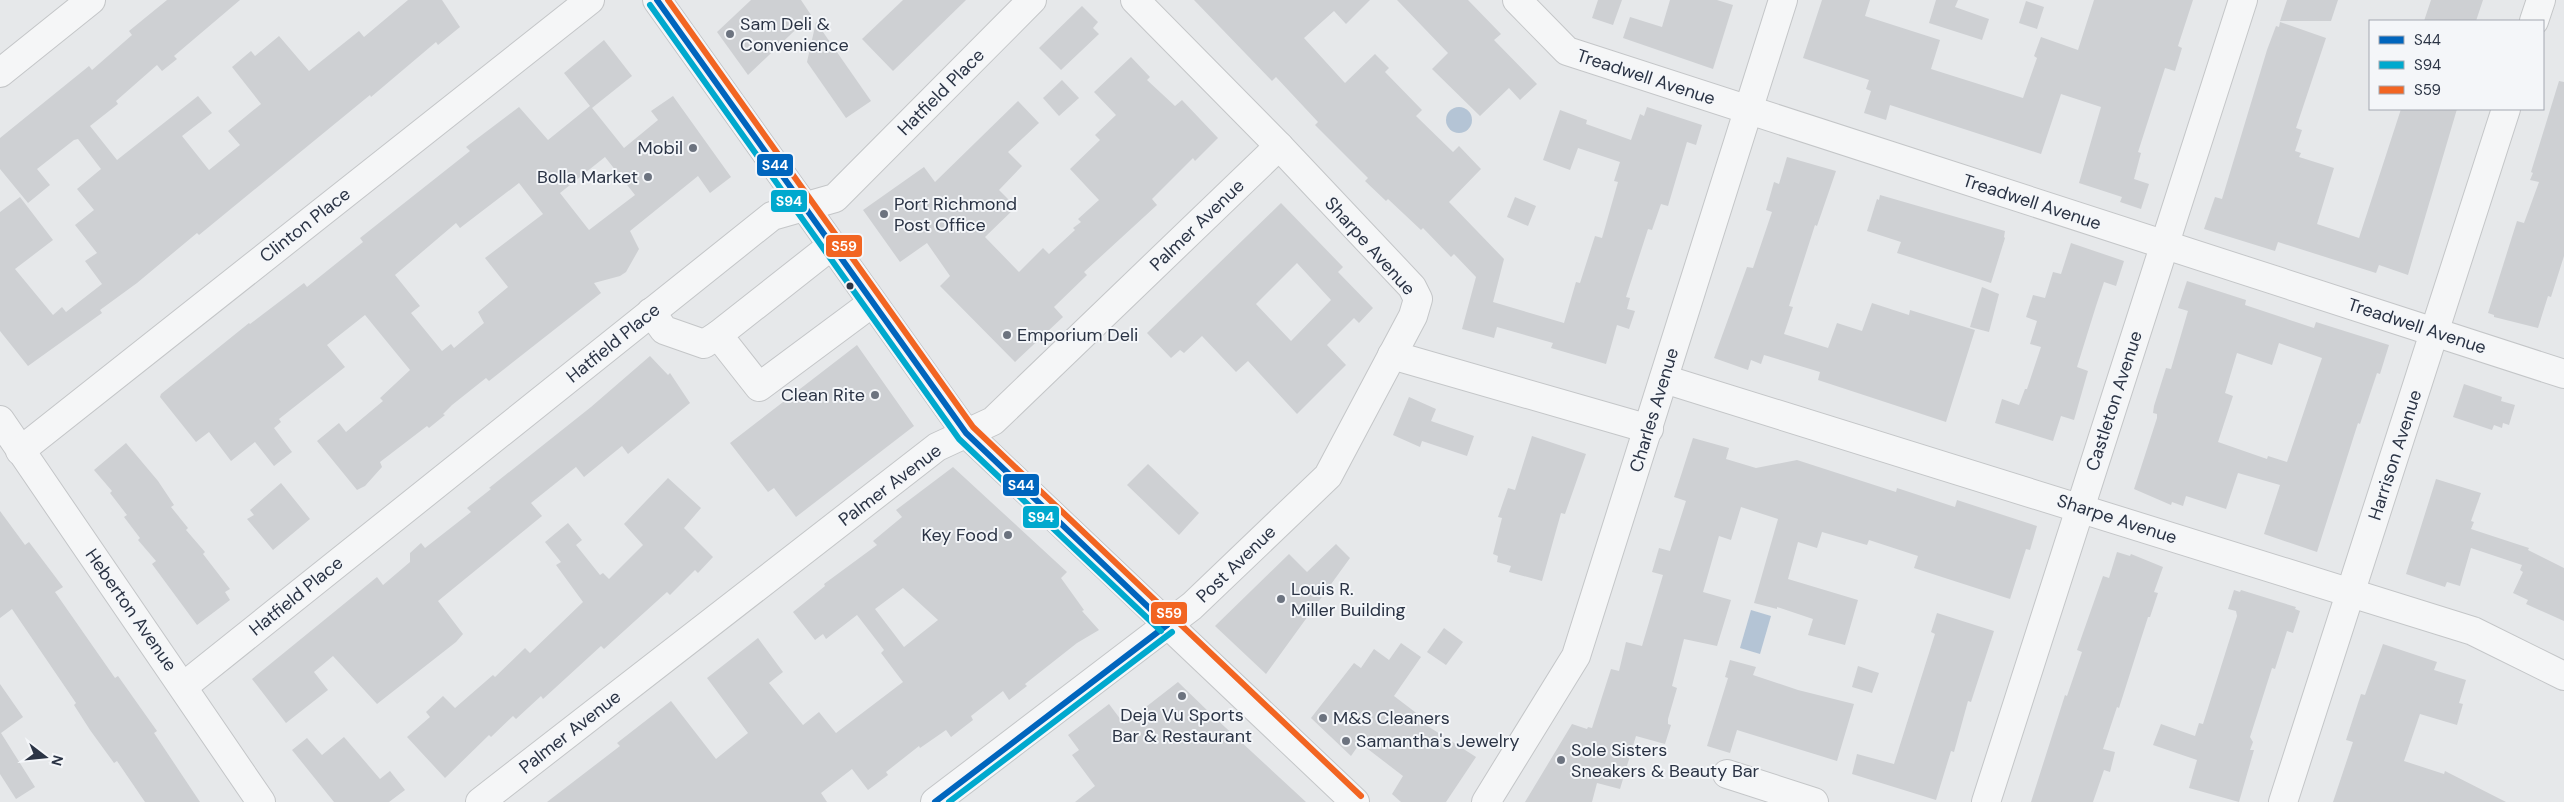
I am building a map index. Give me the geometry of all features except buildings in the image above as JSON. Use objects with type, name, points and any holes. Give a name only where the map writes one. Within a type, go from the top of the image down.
[{"type":"street","points":[[0,73],[91,0]]},
{"type":"street","name":"Clinton Place","points":[[20,450],[590,0]]},
{"type":"street","points":[[657,0],[966,433],[1355,802]]},
{"type":"street","name":"Hatfield Place","points":[[184,686],[772,216],[835,198],[1032,0]]},
{"type":"street","name":"Sharpe Avenue","points":[[1135,0],[1279,146],[1412,287],[1418,299],[1413,316],[1392,355]]},
{"type":"street","name":"Treadwell Avenue","points":[[1517,0],[1567,51],[2564,374]]},
{"type":"street","name":"Charles Avenue","points":[[1486,802],[1576,656],[1783,0]]},
{"type":"street","name":"Castleton Avenue","points":[[1986,802],[2243,0]]},
{"type":"street","points":[[2534,20],[2541,0]]},
{"type":"street","name":"Harrison Avenue","points":[[2283,802],[2506,110]]},
{"type":"street","name":"Palmer Avenue","points":[[480,802],[937,447],[993,421],[1279,146]]},
{"type":"street","points":[[651,312],[664,330],[704,344],[831,246]]},
{"type":"street","points":[[718,334],[759,387],[872,303]]},
{"type":"street","points":[[1392,355],[1649,429]]},
{"type":"street","name":"Post Avenue","points":[[935,802],[1192,606],[1328,476],[1392,355]]},
{"type":"street","name":"Sharpe Avenue","points":[[1664,379],[2080,507],[2350,594],[2473,631],[2564,676]]},
{"type":"street","name":"Heberton Avenue","points":[[0,420],[184,686],[261,802]]},
{"type":"street","points":[[1727,774],[1752,793],[1814,802]]},
{"type":"water","points":[[1459,107],[1468,111],[1472,120],[1468,129],[1459,133],[1450,129],[1446,120],[1450,111]]},
{"type":"water","points":[[1751,610],[1771,616],[1760,654],[1740,648]]},
{"type":"transit line","name":"S44","points":[[657,0],[966,433],[1167,625]]},
{"type":"transit line","name":"S59","points":[[668,0],[973,427],[1361,796]]},
{"type":"transit line","name":"S94","points":[[650,5],[959,439],[1161,631]]},
{"type":"transit line","name":"S44","points":[[935,802],[1167,625]]},
{"type":"transit line","name":"S94","points":[[949,802],[1172,632]]},
{"type":"place","name":"Sam Deli & Convenience","points":[[730,34]]},
{"type":"place","name":"Mobil","points":[[693,148]]},
{"type":"place","name":"Bolla Market","points":[[648,177]]},
{"type":"place","name":"Port Richmond Post Office","points":[[884,214]]},
{"type":"place","name":"Emporium Deli","points":[[1007,335]]},
{"type":"place","name":"Clean Rite","points":[[875,395]]},
{"type":"place","name":"Key Food","points":[[1008,535]]},
{"type":"place","name":"Louis R. Miller Building","points":[[1281,599]]},
{"type":"place","name":"Deja Vu Sports Bar & Restaurant","points":[[1182,696]]},
{"type":"place","name":"M&S Cleaners","points":[[1323,718]]},
{"type":"place","name":"Samantha's Jewelry","points":[[1346,741]]},
{"type":"place","name":"Sole Sisters Sneakers & Beauty Bar","points":[[1561,760]]}]
